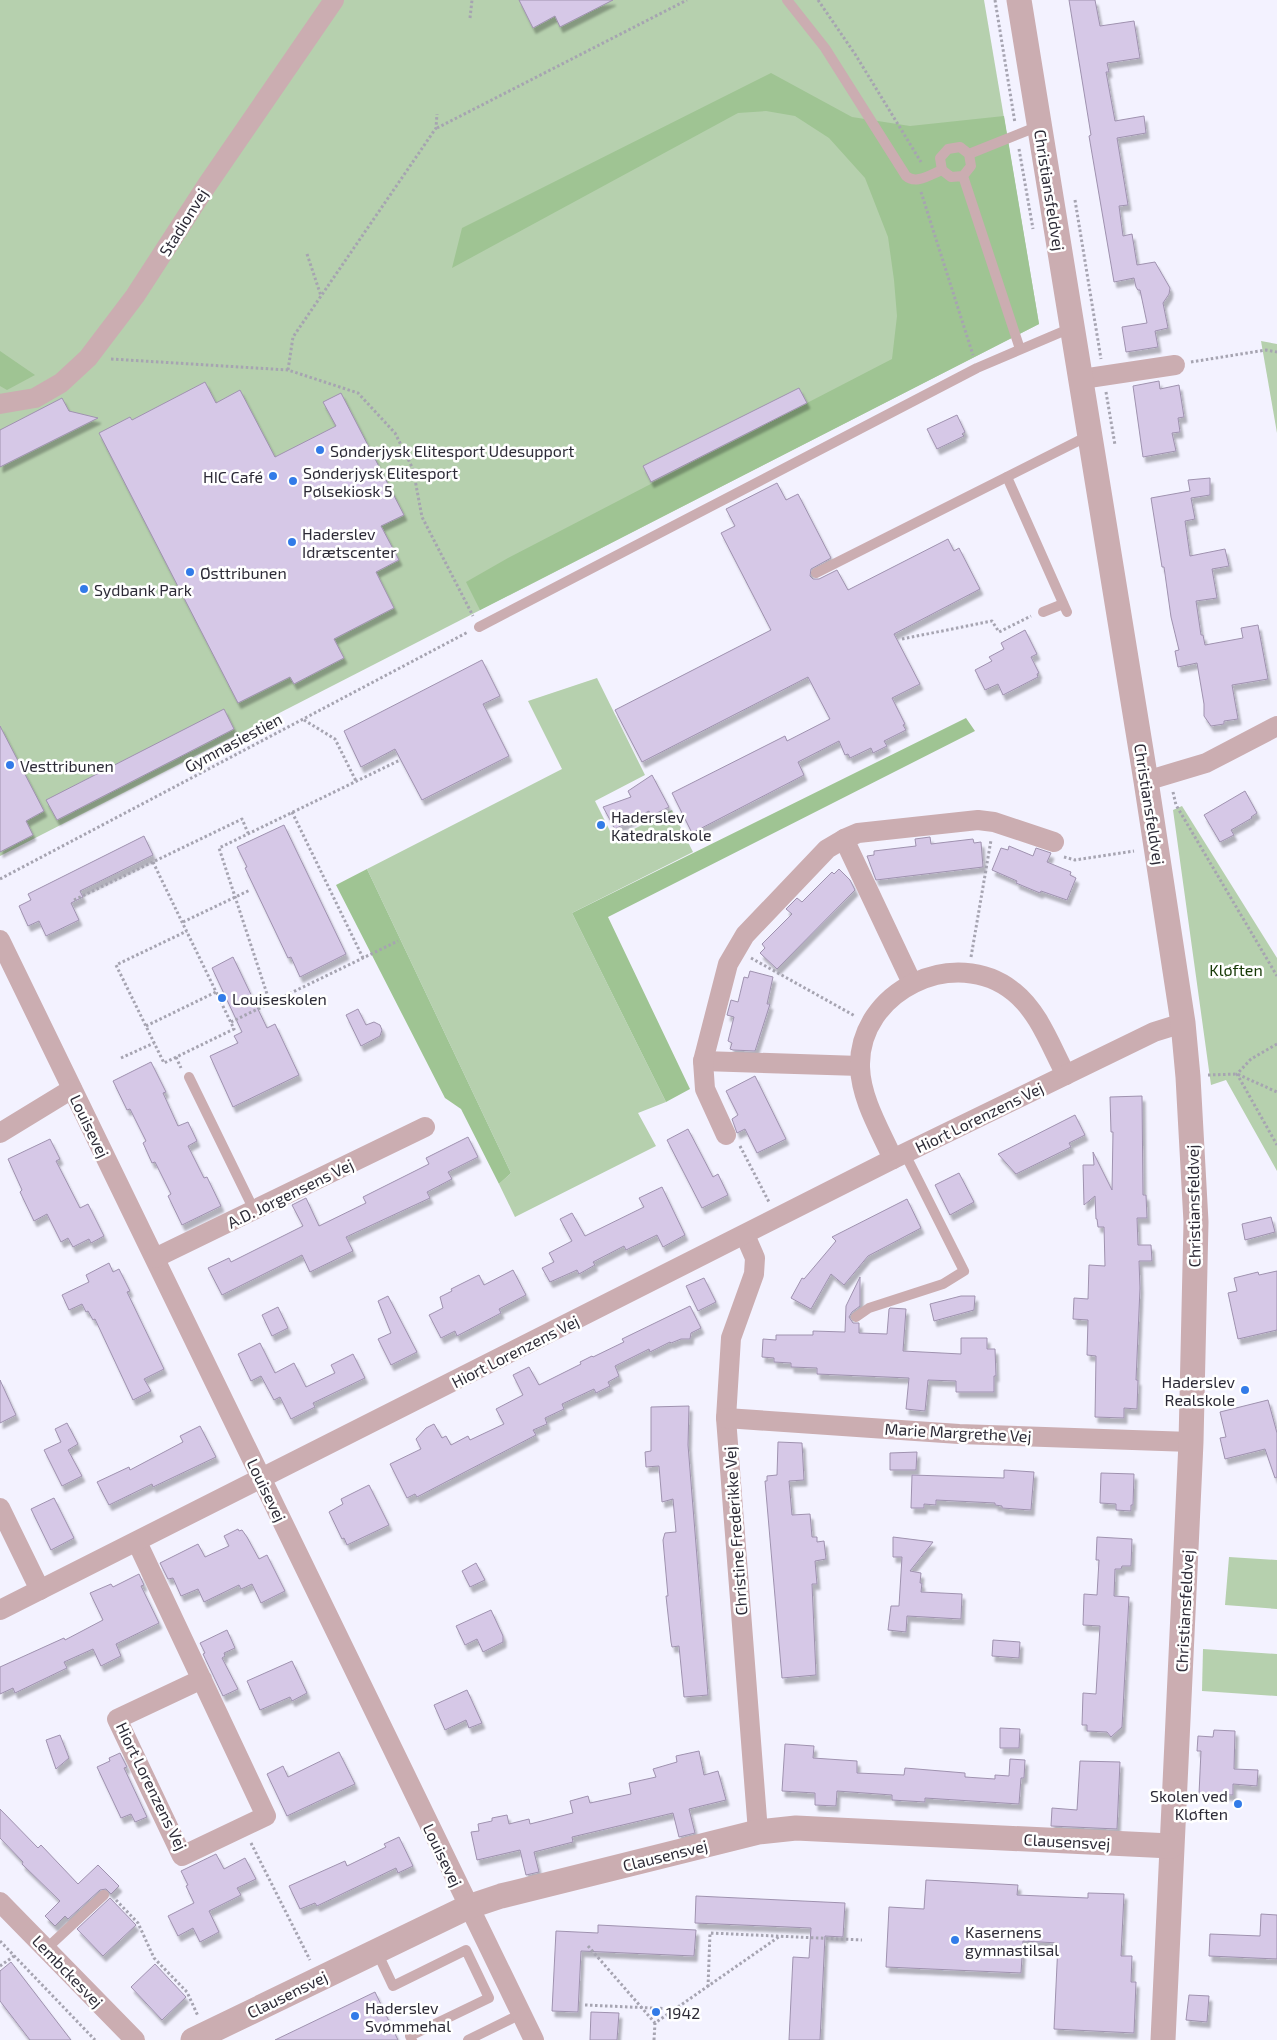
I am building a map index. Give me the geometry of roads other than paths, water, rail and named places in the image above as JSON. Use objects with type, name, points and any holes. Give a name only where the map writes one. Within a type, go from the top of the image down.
[{"type":"street","name":"Stadionvej","points":[[0,404],[35,398],[61,382],[88,358],[135,296],[207,184],[334,0]]},
{"type":"street","name":"Christiansfeldvej","points":[[1018,0],[1090,435],[1158,777],[1188,1077],[1196,1222],[1191,1442],[1163,2040]]},
{"type":"street","points":[[1082,380],[1175,365]]},
{"type":"street","points":[[1158,777],[1206,763],[1277,726]]},
{"type":"street","points":[[726,1135],[705,1089],[703,1061],[728,964],[745,935],[827,849],[858,833],[978,820],[994,822],[1054,842]]},
{"type":"street","points":[[844,839],[912,982]]},
{"type":"street","name":"Louisevej","points":[[0,940],[534,2040]]},
{"type":"street","points":[[899,1157],[863,1091],[860,1066],[864,1041],[871,1024],[891,997],[912,982],[937,974],[969,973],[990,978],[1014,992],[1033,1011],[1066,1075]]},
{"type":"street","name":"Hiort Lorenzens Vej","points":[[0,1610],[899,1157],[1154,1032],[1183,1022]]},
{"type":"street","points":[[703,1061],[860,1066]]},
{"type":"street","points":[[0,1132],[72,1089]]},
{"type":"street","name":"A.D. Jørgensens Vej","points":[[155,1258],[425,1127]]},
{"type":"street","name":"Christine Frederikke Vej","points":[[744,1235],[755,1258],[754,1274],[731,1338],[726,1418],[758,1832]]},
{"type":"street","name":"Marie Margrethe Vej","points":[[726,1418],[959,1434],[1191,1442]]},
{"type":"street","points":[[0,1508],[40,1590]]},
{"type":"street","name":"Hiort Lorenzens Vej","points":[[136,1542],[202,1679],[266,1816],[182,1856],[117,1719],[202,1679]]},
{"type":"street","name":"Clausensvej","points":[[200,2037],[468,1907],[501,1896],[758,1832],[796,1828],[1171,1846]]},
{"type":"street","name":"Lembckesvej","points":[[0,1902],[135,2040]]},
{"type":"lane","points":[[787,0],[825,48],[906,176],[910,180],[916,180],[942,170]]},
{"type":"lane","points":[[969,154],[1039,126]]},
{"type":"lane","points":[[960,147],[969,154],[971,166],[963,176],[951,177],[942,170],[940,158],[948,148],[960,147]]},
{"type":"lane","points":[[963,176],[1020,349]]},
{"type":"lane","points":[[479,627],[977,368],[1073,328]]},
{"type":"lane","points":[[816,573],[1090,435]]},
{"type":"lane","points":[[1007,477],[1065,608],[1043,612]]},
{"type":"lane","points":[[189,1077],[254,1210]]},
{"type":"lane","points":[[856,1317],[869,1308],[943,1284],[964,1270],[899,1157]]},
{"type":"lane","points":[[46,1949],[104,1895]]},
{"type":"lane","points":[[376,1951],[393,1986],[466,1950],[489,1998],[410,2036],[412,2040]]},
{"type":"lane","points":[[468,2040],[521,2014]]},
{"type":"place","name":"Sønderjysk Elitesport Udesupport","points":[[320,450]]},
{"type":"place","name":"HIC Café","points":[[273,476]]},
{"type":"place","name":"Sønderjysk Elitesport Pølsekiosk 5","points":[[293,481]]},
{"type":"place","name":"Haderslev Idrætscenter","points":[[292,542]]},
{"type":"place","name":"Østtribunen","points":[[190,572]]},
{"type":"place","name":"Sydbank Park","points":[[84,589]]},
{"type":"place","name":"Vesttribunen","points":[[10,765]]},
{"type":"place","name":"Haderslev Katedralskole","points":[[601,825]]},
{"type":"place","name":"Louiseskolen","points":[[222,998]]},
{"type":"place","name":"Haderslev Realskole","points":[[1245,1390]]},
{"type":"place","name":"Skolen ved Kløften","points":[[1238,1804]]},
{"type":"place","name":"Kasernens gymnastilsal","points":[[955,1940]]},
{"type":"place","name":"1942","points":[[656,2012]]},
{"type":"place","name":"Haderslev Svømmehal","points":[[355,2016]]},
{"type":"park label","name":"Kløften","points":[[1236,969]]}]
